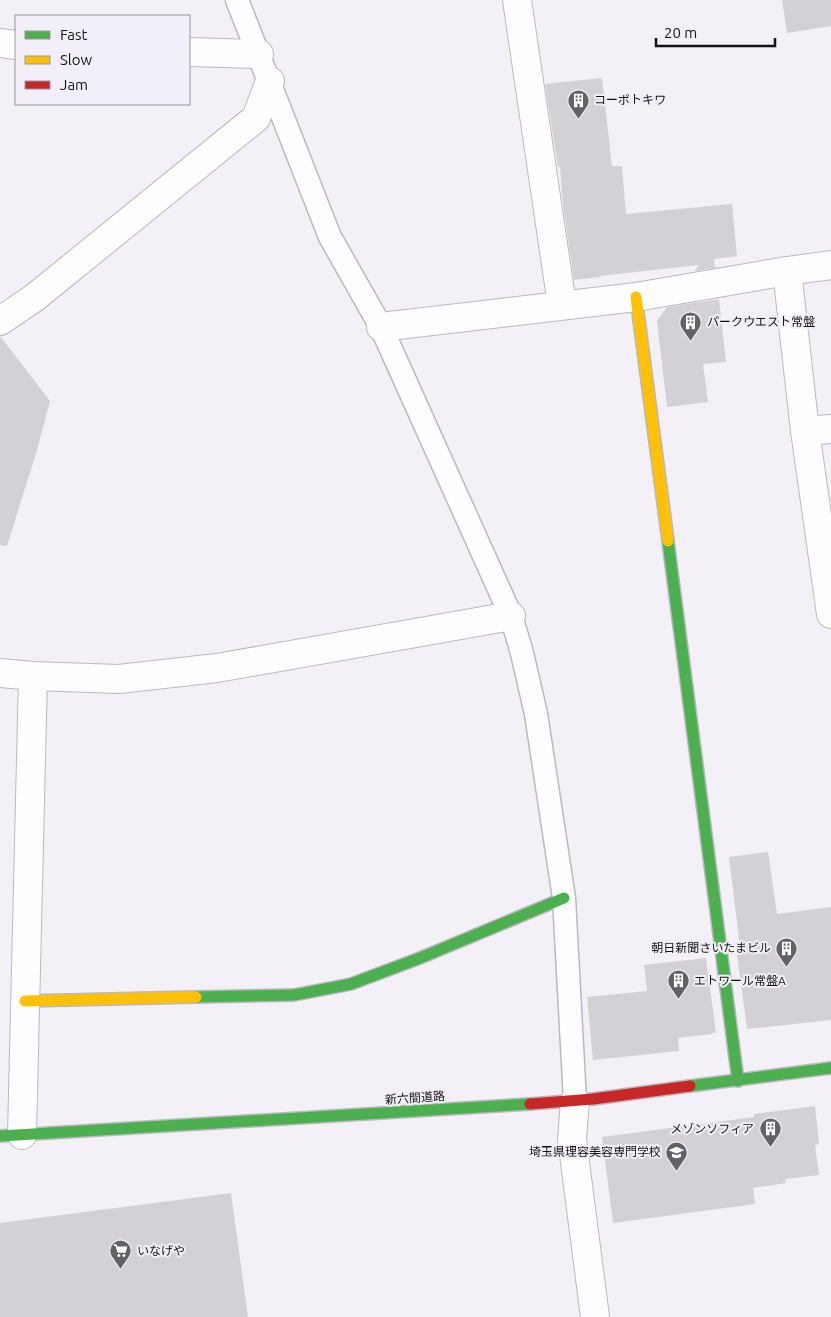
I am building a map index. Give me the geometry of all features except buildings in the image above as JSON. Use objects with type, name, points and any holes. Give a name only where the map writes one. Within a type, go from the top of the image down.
[{"type":"street","points":[[517,0],[562,305]]},
{"type":"street","points":[[0,44],[15,45]]},
{"type":"street","points":[[190,52],[259,54]]},
{"type":"street","points":[[0,321],[34,298],[256,118],[270,81]]},
{"type":"street","points":[[382,327],[636,298],[831,265]]},
{"type":"street","points":[[787,271],[818,430],[831,614]]},
{"type":"street","points":[[636,298],[738,1081]]},
{"type":"street","points":[[0,673],[119,679],[217,668],[511,616]]},
{"type":"street","points":[[11,1136],[25,1001],[33,676]]},
{"type":"street","points":[[25,1001],[294,995],[351,984],[420,958],[564,898]]},
{"type":"street","name":"新六間道路","points":[[11,1136],[575,1101],[831,1068]]},
{"type":"street","points":[[575,1101],[572,1139],[595,1317]]},
{"type":"lane","points":[[237,0],[330,237],[382,327],[511,616],[522,653],[536,714],[564,898],[575,1101]]},
{"type":"traffic: fast","points":[[668,541],[738,1081]]},
{"type":"traffic: fast","points":[[196,997],[294,995],[351,984],[420,958],[564,898]]},
{"type":"traffic: fast","points":[[690,1086],[831,1068]]},
{"type":"traffic: fast","points":[[0,1136],[530,1104]]},
{"type":"traffic: slow","points":[[636,297],[668,541]]},
{"type":"traffic: slow","points":[[25,1001],[196,997]]},
{"type":"traffic: jam","points":[[530,1104],[593,1099],[690,1086]]},
{"type":"place","name":"コーポトキワ","points":[[578,119]]},
{"type":"place","name":"パークウエスト常盤","points":[[691,341]]},
{"type":"place","name":"朝日新聞さいたまビル","points":[[787,967]]},
{"type":"place","name":"エトワール常盤A","points":[[678,1000]]},
{"type":"place","name":"メゾンソフィア","points":[[770,1148]]},
{"type":"place","name":"埼玉県理容美容専門学校","points":[[677,1171]]},
{"type":"place","name":"いなげや","points":[[121,1270]]}]
